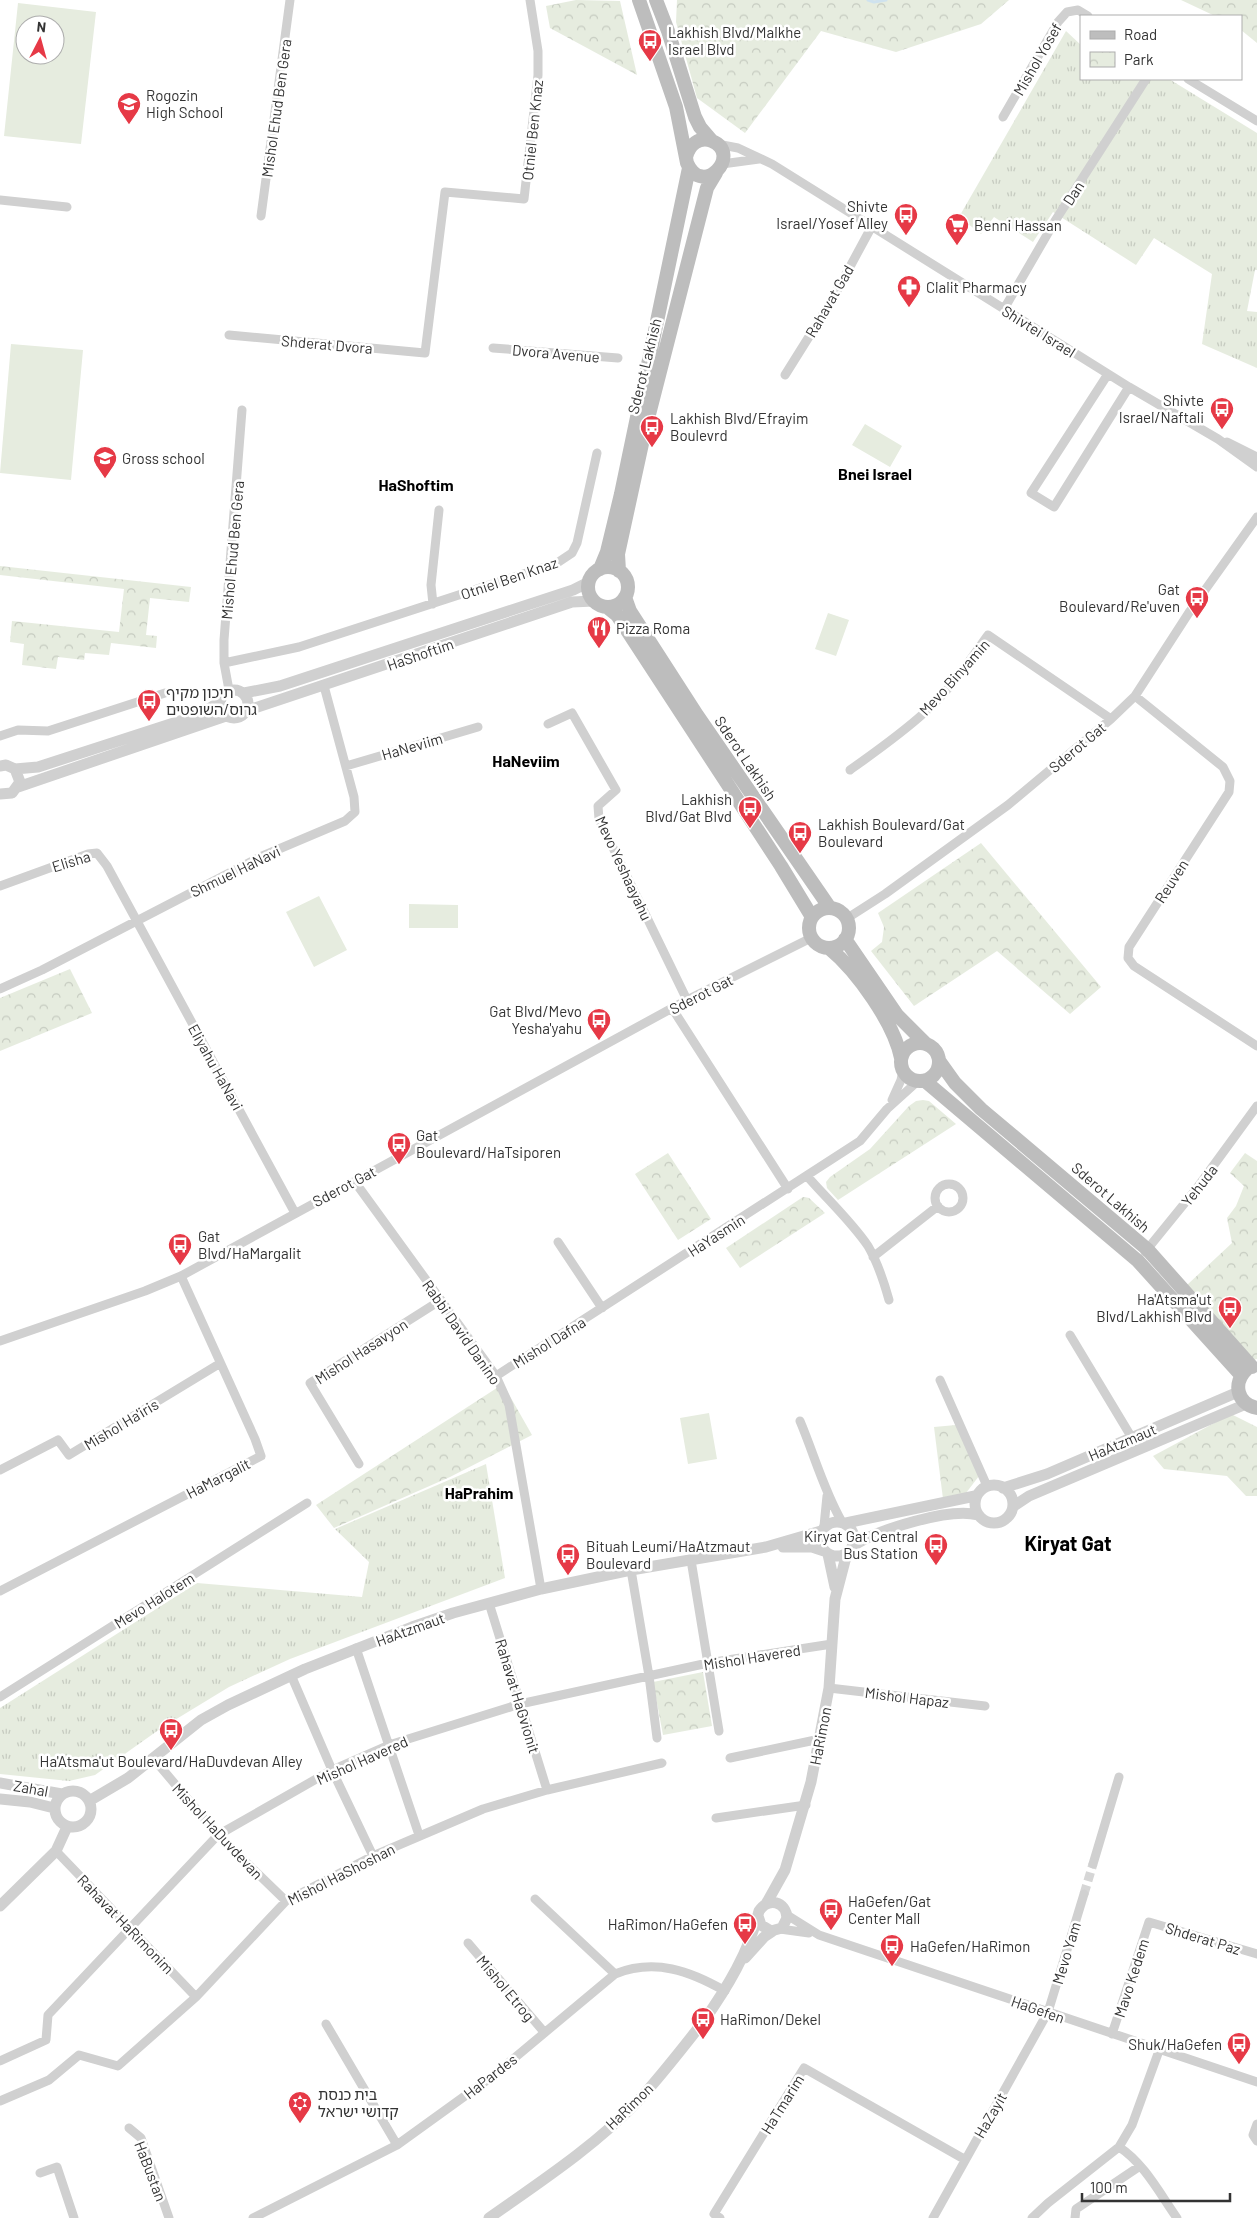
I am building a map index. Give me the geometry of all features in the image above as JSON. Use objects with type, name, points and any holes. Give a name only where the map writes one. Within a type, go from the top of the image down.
[{"type":"main road","name":"Sderot Lakhish","points":[[600,569],[607,552],[621,494],[688,162],[676,107],[639,0]]},
{"type":"main road","points":[[656,0],[695,118],[700,127],[714,143],[722,154],[719,168],[710,176],[698,176],[688,162],[688,151],[695,142],[706,140],[714,143]]},
{"type":"main road","points":[[665,0],[668,32]]},
{"type":"main road","name":"Sderot Lakhish","points":[[619,571],[618,554],[645,430],[706,188],[719,168]]},
{"type":"main road","points":[[610,567],[619,571],[624,575],[627,586],[625,597],[619,603],[607,607],[594,601],[589,592],[589,582],[593,574],[600,569],[610,567]]},
{"type":"main road","name":"Sderot Lakhish","points":[[625,597],[630,610],[664,664],[830,908]]},
{"type":"main road","name":"Sderot Lakhish","points":[[607,607],[617,615],[782,866],[812,917]]},
{"type":"main road","points":[[829,948],[841,944],[848,933],[846,919],[842,914],[830,908],[817,912],[812,917],[809,927],[811,938],[819,945],[829,948],[838,955],[886,1020],[895,1035],[907,1076],[921,1081],[935,1074],[940,1062],[936,1050],[925,1043],[897,1015],[845,939]]},
{"type":"main road","points":[[902,1064],[907,1048],[913,1044],[925,1043]]},
{"type":"main road","name":"Sderot Lakhish","points":[[940,1062],[955,1083],[981,1109],[1147,1249],[1250,1369]]},
{"type":"main road","name":"Sderot Lakhish","points":[[921,1081],[1138,1261],[1250,1369]]},
{"type":"main road","points":[[1247,1401],[1250,1369]]},
{"type":"street","name":"Mishol Ehud Ben Gera","points":[[261,216],[290,0]]},
{"type":"street","name":"Otniel Ben Knaz","points":[[425,353],[444,192],[524,199],[538,75],[538,51],[530,0]]},
{"type":"street","name":"Mishol Yosef","points":[[1003,117],[1058,22],[1067,12],[1078,10],[1086,15]]},
{"type":"street","name":"Dan","points":[[1004,309],[1055,221],[1145,80]]},
{"type":"street","points":[[1190,80],[1257,121]]},
{"type":"street","name":"Shivtei Israel","points":[[714,143],[738,148],[772,164],[1129,387],[1218,438],[1257,457]]},
{"type":"street","points":[[719,168],[759,159]]},
{"type":"street","points":[[0,200],[67,206]]},
{"type":"street","name":"Rahavat Gad","points":[[785,375],[832,300],[872,226]]},
{"type":"street","name":"Shderat Dvora","points":[[230,335],[425,353]]},
{"type":"street","name":"Dvora Avenue","points":[[493,348],[618,358]]},
{"type":"street","points":[[1108,374],[1031,493],[1054,507],[1129,387]]},
{"type":"street","name":"Mishol Ehud Ben Gera","points":[[229,690],[224,663],[242,410]]},
{"type":"street","name":"Shivtei Israel","points":[[1218,438],[1257,468]]},
{"type":"street","name":"Otniel Ben Knaz","points":[[224,663],[299,647],[557,563],[568,556],[577,543],[598,453]]},
{"type":"street","points":[[433,604],[431,586],[439,510]]},
{"type":"street","name":"Sderot Gat","points":[[846,919],[885,894],[1008,805],[1111,719],[1135,696],[1190,611],[1255,520],[1257,513]]},
{"type":"street","name":"HaShoftim","points":[[244,694],[280,686],[573,590],[589,582]]},
{"type":"street","name":"HaShoftim","points":[[246,711],[572,602],[594,601]]},
{"type":"street","name":"Mevo Binyamin","points":[[850,770],[894,738],[925,712],[964,668],[988,635],[1111,719]]},
{"type":"street","name":"Shmuel HaNavi","points":[[0,989],[42,970],[260,857],[345,821],[354,812],[354,797],[324,686]]},
{"type":"street","points":[[229,690],[237,690],[244,694],[248,704],[246,711],[237,718],[226,716],[221,712],[219,702],[222,694],[229,690]]},
{"type":"street","points":[[0,736],[18,730],[48,731],[165,693]]},
{"type":"street","name":"Reuven","points":[[1135,696],[1223,767],[1230,781],[1229,792],[1129,947],[1128,958],[1134,966],[1257,1046]]},
{"type":"street","points":[[0,765],[6,765],[15,769],[38,767],[204,712],[219,702]]},
{"type":"street","name":"Mevo Yeshaayahu","points":[[548,724],[572,714],[616,790],[598,806],[598,819],[687,1000]]},
{"type":"street","points":[[0,794],[12,793],[18,787],[226,716]]},
{"type":"street","name":"HaNeviim","points":[[346,766],[478,727]]},
{"type":"street","points":[[15,769],[20,777],[18,787]]},
{"type":"street","name":"Elisha","points":[[0,886],[88,854],[97,853],[107,866],[135,922]]},
{"type":"street","name":"Eliyahu HaNavi","points":[[135,922],[295,1213]]},
{"type":"street","name":"Sderot Gat","points":[[0,1341],[145,1291],[181,1276],[672,1008],[811,938]]},
{"type":"street","points":[[672,1008],[788,1189]]},
{"type":"street","name":"HaYasmin","points":[[602,1308],[860,1141],[887,1108],[897,1092],[902,1064]]},
{"type":"street","name":"HaYasmin","points":[[887,1108],[921,1081]]},
{"type":"street","name":"Yehuda","points":[[1138,1261],[1197,1188],[1257,1106]]},
{"type":"street","points":[[806,1176],[852,1226],[873,1257],[889,1300]]},
{"type":"street","name":"Rabbi David Danino","points":[[355,1182],[496,1376],[509,1405],[542,1589]]},
{"type":"street","points":[[873,1257],[938,1206]]},
{"type":"street","points":[[558,1242],[602,1308]]},
{"type":"street","name":"HaMargalit","points":[[0,1591],[261,1456],[181,1276]]},
{"type":"street","name":"Mishol Hasavyon","points":[[359,1464],[310,1383],[441,1300]]},
{"type":"street","name":"Mishol Dafna","points":[[496,1376],[602,1308]]},
{"type":"street","points":[[1070,1335],[1132,1438]]},
{"type":"street","name":"Mishol Ha'iris","points":[[0,1470],[58,1440],[69,1455],[220,1364]]},
{"type":"street","points":[[940,1380],[987,1486]]},
{"type":"street","name":"HaAtzmaut","points":[[1003,1488],[1047,1474],[1132,1438],[1247,1401]]},
{"type":"street","name":"HaAtzmaut","points":[[1014,1506],[1029,1496],[1247,1401]]},
{"type":"street","points":[[800,1421],[821,1471],[827,1493],[844,1523],[854,1536],[850,1549]]},
{"type":"street","points":[[827,1493],[820,1541],[826,1552],[838,1556],[873,1535],[922,1520],[962,1512],[978,1515],[988,1521],[1000,1522],[1010,1517],[1014,1506],[1012,1496],[1003,1488],[987,1486],[979,1490],[975,1496],[974,1508],[978,1515]]},
{"type":"street","points":[[823,1529],[832,1522],[844,1523],[975,1496]]},
{"type":"street","name":"Mevo Halotem","points":[[0,1697],[307,1503]]},
{"type":"street","name":"HaAtzmaut","points":[[89,1801],[128,1778],[201,1720],[292,1675],[356,1648],[489,1602],[631,1570],[766,1547],[823,1529]]},
{"type":"street","name":"HaAtzmaut","points":[[766,1547],[804,1546],[826,1552]]},
{"type":"street","name":"HaRimon","points":[[835,1598],[850,1549]]},
{"type":"street","name":"HaRimon","points":[[766,1904],[785,1870],[806,1805],[829,1688],[835,1598],[833,1571],[826,1552]]},
{"type":"street","points":[[691,1560],[719,1732]]},
{"type":"street","points":[[631,1570],[649,1676],[657,1738]]},
{"type":"street","name":"Rahavat HaGvionit","points":[[489,1602],[547,1790]]},
{"type":"street","name":"Mishol Havered","points":[[0,2061],[46,2040],[48,2015],[218,1835],[332,1770],[389,1745],[520,1704],[708,1663],[832,1644]]},
{"type":"street","points":[[356,1648],[418,1835]]},
{"type":"street","points":[[292,1675],[332,1770],[373,1856]]},
{"type":"street","name":"Mishol Hapaz","points":[[829,1688],[984,1706]]},
{"type":"street","points":[[730,1758],[820,1739]]},
{"type":"street","name":"Mishol HaDuvdevan","points":[[153,1758],[218,1835],[286,1901]]},
{"type":"street","name":"Mishol HaShoshan","points":[[0,2102],[49,2080],[79,2055],[118,2066],[196,1997],[286,1901],[373,1856],[418,1835],[484,1809],[547,1790],[662,1763]]},
{"type":"street","points":[[1093,1864],[1119,1777]]},
{"type":"street","name":"Zahal","points":[[0,1783],[62,1794]]},
{"type":"street","points":[[77,1791],[86,1796],[89,1801],[90,1815],[85,1823],[76,1827],[67,1827],[56,1818],[55,1803],[62,1794],[77,1791]]},
{"type":"street","name":"Zahal","points":[[0,1799],[30,1802],[54,1808]]},
{"type":"street","points":[[716,1818],[806,1805]]},
{"type":"street","points":[[0,1906],[56,1851],[67,1827]]},
{"type":"street","name":"Rahavat HaRimonim","points":[[56,1851],[196,1997]]},
{"type":"street","name":"HaRimon","points":[[785,1870],[786,1911]]},
{"type":"street","name":"Mevo Yam","points":[[1048,2012],[1084,1894]]},
{"type":"street","points":[[535,1899],[615,1974]]},
{"type":"street","points":[[775,1902],[786,1911],[786,1922],[777,1930],[763,1927],[758,1916],[760,1909],[766,1904],[775,1902]]},
{"type":"street","name":"HaGefen","points":[[786,1911],[819,1935]]},
{"type":"street","name":"HaRimon","points":[[489,2218],[549,2175],[637,2102],[677,2056],[725,1991],[739,1965],[758,1916]]},
{"type":"street","name":"Shderat Paz","points":[[1149,1922],[1257,1954]]},
{"type":"street","name":"Mavo Kedem","points":[[1112,2034],[1149,1922]]},
{"type":"street","name":"HaRimon","points":[[739,1965],[764,1937],[777,1930]]},
{"type":"street","name":"HaGefen","points":[[777,1930],[819,1935],[1257,2082]]},
{"type":"street","name":"Mishol Etrog","points":[[468,1943],[544,2032]]},
{"type":"street","name":"HaPardes","points":[[253,2218],[397,2146],[494,2075],[615,1974],[632,1967],[652,1966],[693,1976],[725,1991]]},
{"type":"street","name":"HaZayit","points":[[933,2218],[964,2159],[1048,2012]]},
{"type":"street","points":[[326,2024],[397,2146]]},
{"type":"street","points":[[1032,2218],[1048,2203],[1119,2147],[1132,2125],[1160,2048]]},
{"type":"street","name":"HaTmarim","points":[[720,2218],[714,2214],[804,2068],[964,2159]]},
{"type":"street","points":[[1257,2124],[1253,2135],[1257,2141]]},
{"type":"street","name":"HaBustan","points":[[129,2128],[141,2138],[169,2218]]},
{"type":"street","points":[[1119,2147],[1130,2154],[1140,2166],[1176,2218]]},
{"type":"street","points":[[1075,2218],[1076,2209],[1140,2166]]},
{"type":"street","points":[[40,2173],[57,2167],[74,2218]]},
{"type":"green space","points":[[576,0],[620,1],[637,75],[550,28],[546,6]]},
{"type":"green space","points":[[677,0],[1009,0],[981,24],[896,52],[821,31],[745,133],[697,98],[676,22]]},
{"type":"green space","points":[[1181,0],[1257,0],[1257,43],[1242,31],[1242,15],[1213,15]]},
{"type":"green space","points":[[18,3],[96,12],[81,144],[4,136],[15,32],[15,65],[65,65],[65,15],[17,15]]},
{"type":"green space","points":[[1066,31],[1080,44],[1080,80],[1171,80],[1257,133],[1257,270],[1255,270],[1247,311],[1257,312],[1257,368],[1202,344],[1212,274],[1154,238],[1136,265],[1053,212],[1033,242],[994,217],[981,234],[959,217]]},
{"type":"green space","points":[[11,344],[83,350],[71,480],[0,473]]},
{"type":"green space","points":[[865,424],[902,446],[890,467],[852,445]]},
{"type":"green space","points":[[0,566],[191,587],[189,602],[150,598],[146,635],[157,636],[156,648],[111,643],[109,655],[85,653],[84,660],[58,657],[56,669],[22,665],[24,644],[10,642],[12,621],[119,632],[124,589],[0,575]]},
{"type":"green space","points":[[828,613],[849,620],[836,656],[815,649]]},
{"type":"green space","points":[[981,843],[1101,987],[1070,1014],[997,951],[914,1006],[871,951],[882,942],[884,927],[878,913]]},
{"type":"green space","points":[[319,896],[347,950],[314,967],[286,912]]},
{"type":"green space","points":[[409,904],[458,905],[458,928],[409,928]]},
{"type":"green space","points":[[70,969],[92,1013],[0,1051],[0,998]]},
{"type":"green space","points":[[916,1101],[929,1101],[956,1124],[838,1200],[827,1188],[826,1182],[830,1177],[870,1149],[909,1106]]},
{"type":"green space","points":[[668,1153],[711,1219],[678,1240],[635,1174]]},
{"type":"green space","points":[[1245,1153],[1257,1161],[1257,1359],[1253,1360],[1187,1285],[1232,1243],[1227,1218],[1236,1206],[1244,1186],[1230,1173]]},
{"type":"green space","points":[[803,1197],[809,1198],[825,1213],[740,1268],[726,1248]]},
{"type":"green space","points":[[503,1384],[532,1435],[450,1477],[334,1528],[316,1505]]},
{"type":"green space","points":[[709,1413],[717,1459],[688,1464],[680,1418]]},
{"type":"green space","points":[[1231,1414],[1257,1427],[1257,1496],[1246,1496],[1227,1476],[1164,1469],[1153,1456]]},
{"type":"green space","points":[[956,1425],[979,1476],[966,1493],[943,1499],[934,1427]]},
{"type":"green space","points":[[486,1464],[505,1578],[290,1659],[229,1687],[160,1729],[95,1775],[69,1781],[0,1774],[0,1708],[197,1583],[362,1597],[369,1562],[335,1529]]},
{"type":"green space","points":[[703,1672],[712,1726],[663,1735],[653,1682]]},
{"type":"waterway","points":[[868,0],[874,2],[886,0]]},
{"type":"tunnel","points":[[1084,1894],[1093,1864]]},
{"type":"place","name":"Lakhish Blvd/Malkhe Israel Blvd","points":[[650,62]]},
{"type":"place","name":"Rogozin High School","points":[[129,125]]},
{"type":"place","name":"Shivte Israel/Yosef Alley","points":[[906,236]]},
{"type":"place","name":"Benni Hassan","points":[[957,246]]},
{"type":"place","name":"Clalit Pharmacy","points":[[909,308]]},
{"type":"place","name":"Shivte Israel/Naftali","points":[[1222,430]]},
{"type":"place","name":"Lakhish Blvd/Efrayim Boulevrd","points":[[652,448]]},
{"type":"place","name":"Gross school","points":[[105,479]]},
{"type":"place","name":"Gat Boulevard/Re'uven","points":[[1197,619]]},
{"type":"place","name":"Pizza Roma","points":[[599,649]]},
{"type":"place","name":"תיכון מקיף גרוס/השופטים","points":[[149,722]]},
{"type":"place","name":"Lakhish Blvd/Gat Blvd","points":[[750,829]]},
{"type":"place","name":"Lakhish Boulevard/Gat Boulevard","points":[[800,854]]},
{"type":"place","name":"Gat Blvd/Mevo Yesha'yahu","points":[[599,1041]]},
{"type":"place","name":"Gat Boulevard/HaTsiporen","points":[[399,1165]]},
{"type":"place","name":"Gat Blvd/HaMargalit","points":[[180,1266]]},
{"type":"place","name":"Ha'Atsma'ut Blvd/Lakhish Blvd","points":[[1230,1329]]},
{"type":"place","name":"Kiryat Gat Central Bus Station","points":[[936,1566]]},
{"type":"place","name":"Bituah Leumi/HaAtzmaut Boulevard","points":[[568,1576]]},
{"type":"place","name":"Ha'Atsma'ut Boulevard/HaDuvdevan Alley","points":[[171,1751]]},
{"type":"place","name":"HaGefen/Gat Center Mall","points":[[831,1931]]},
{"type":"place","name":"HaRimon/HaGefen","points":[[745,1945]]},
{"type":"place","name":"HaGefen/HaRimon","points":[[892,1967]]},
{"type":"place","name":"HaRimon/Dekel","points":[[703,2040]]},
{"type":"place","name":"Shuk/HaGefen","points":[[1239,2065]]},
{"type":"place","name":"בית כנסת קדושי ישראל","points":[[300,2124]]},
{"type":"district","name":"Bnei Israel","points":[[875,473]]},
{"type":"district","name":"HaShoftim","points":[[416,484]]},
{"type":"district","name":"HaNeviim","points":[[526,760]]},
{"type":"district","name":"HaPrahim","points":[[479,1492]]},
{"type":"district","name":"Kiryat Gat","points":[[1068,1543]]}]
